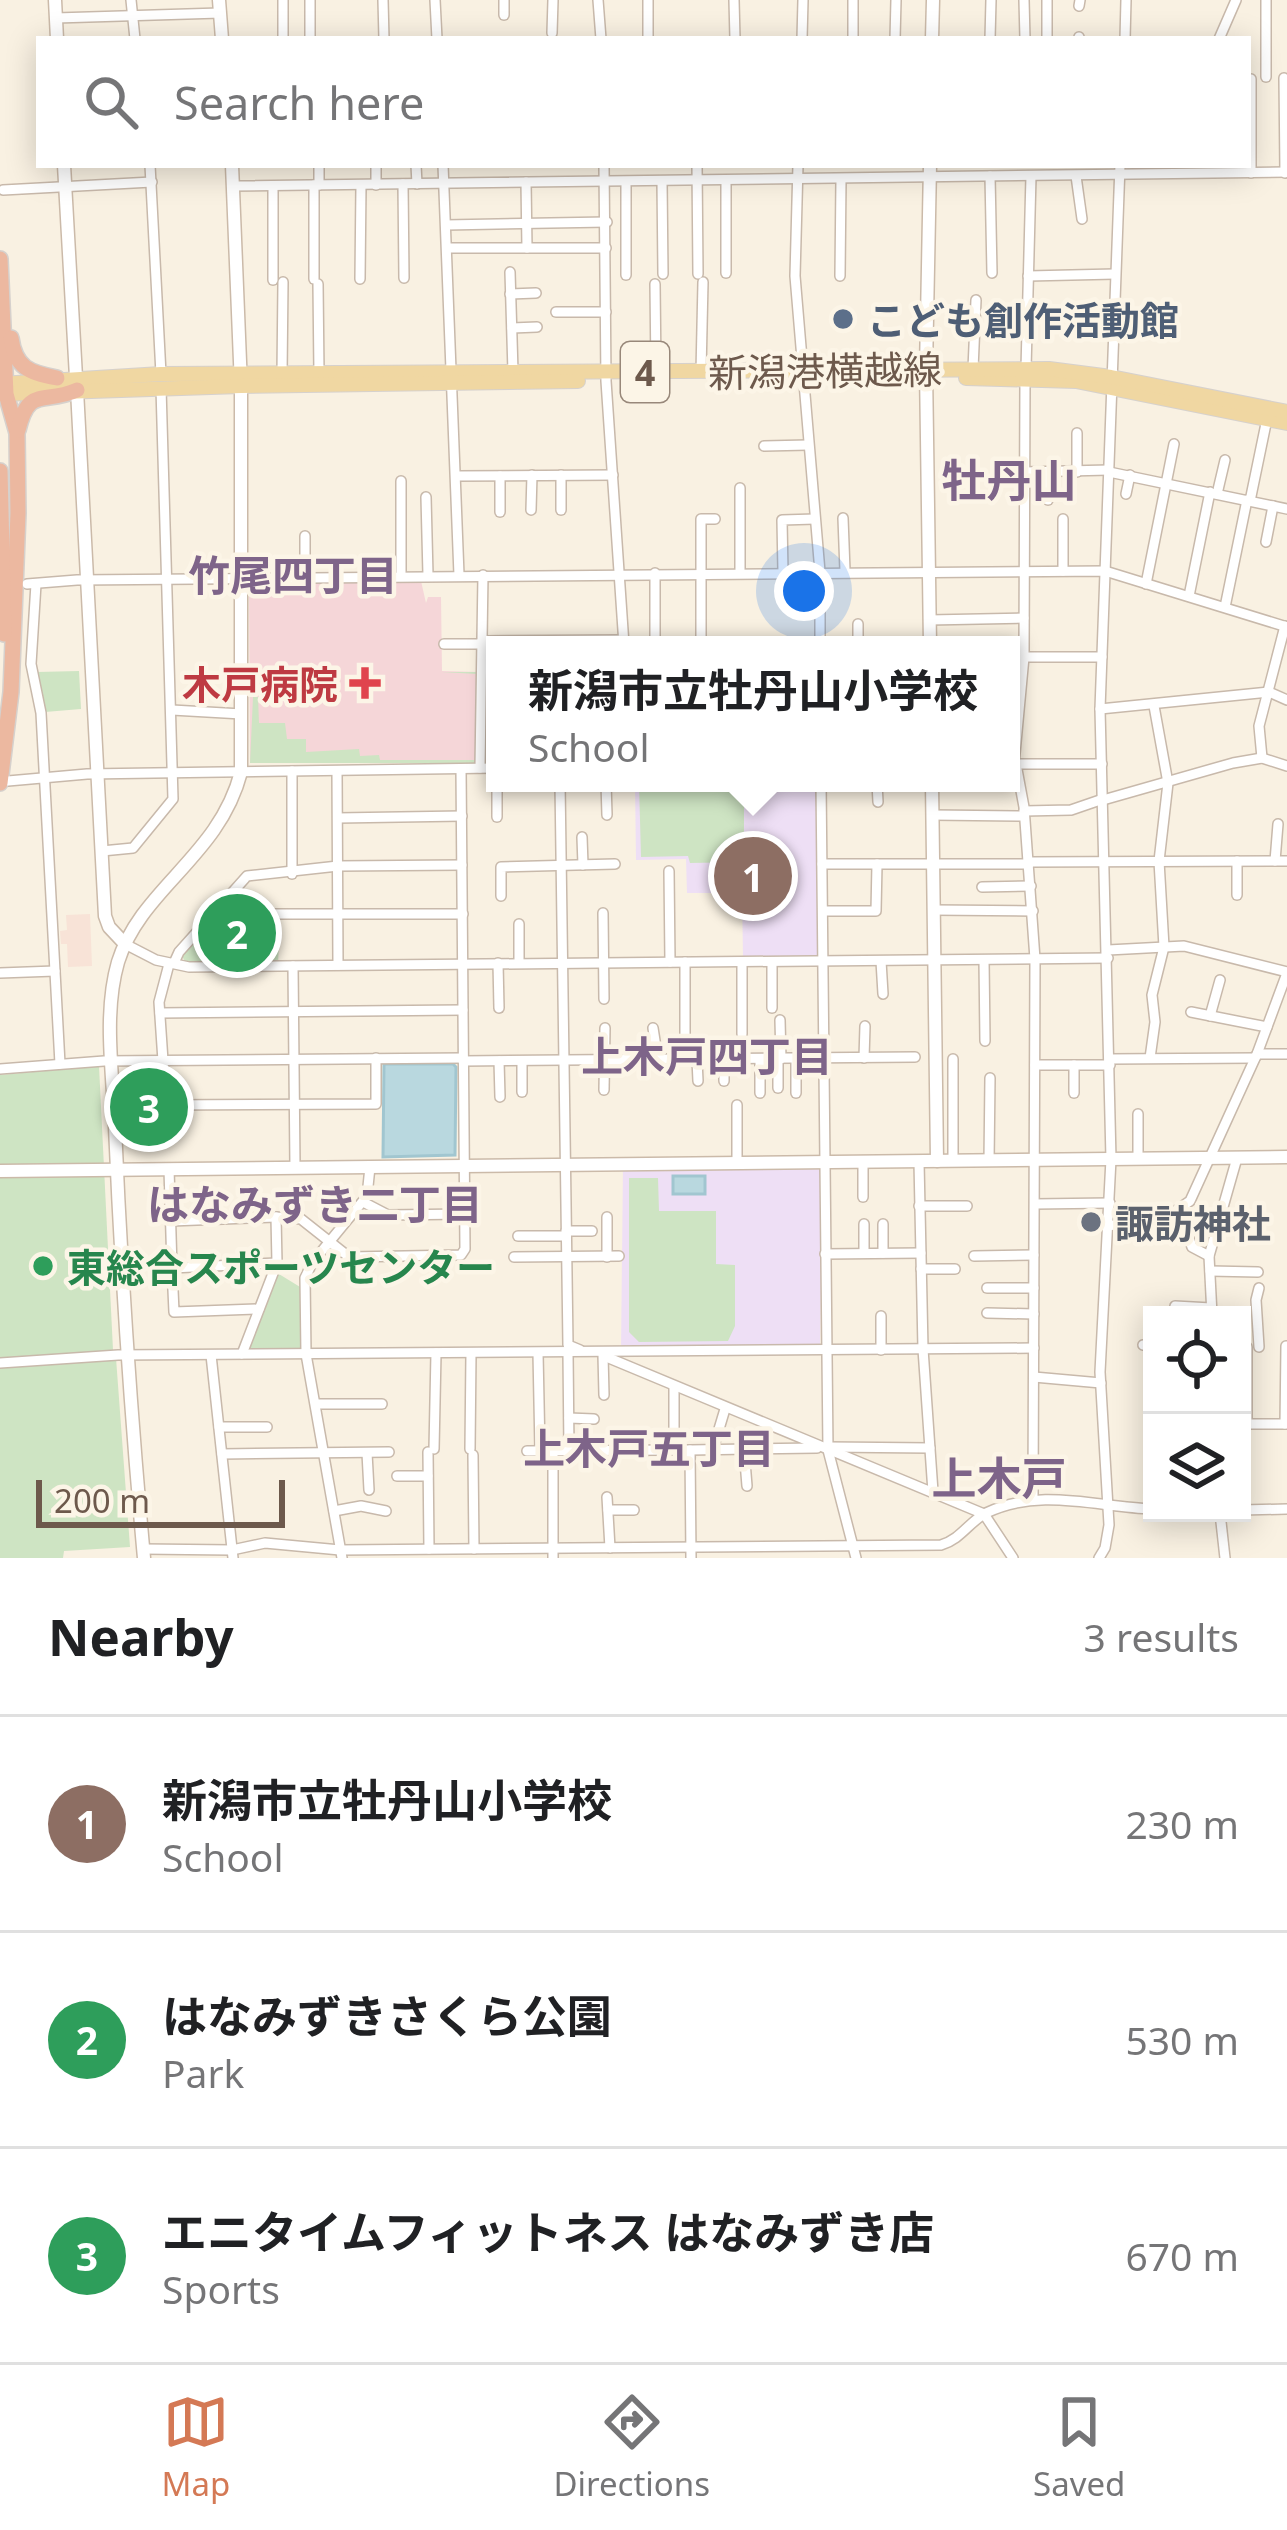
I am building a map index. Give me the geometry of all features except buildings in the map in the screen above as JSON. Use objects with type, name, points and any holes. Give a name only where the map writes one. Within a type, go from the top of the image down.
[{"type":"highway","points":[[0,259],[14,353],[28,371],[57,378]]},
{"type":"highway","points":[[2,278],[3,389],[17,433]]},
{"type":"highway","points":[[4,782],[15,621],[17,433],[23,407],[76,384]]},
{"type":"highway","points":[[0,471],[4,605],[0,715]]},
{"type":"main road","name":"新潟港横越線","points":[[926,374],[973,369],[1112,382],[1268,414],[1287,423]]},
{"type":"main road","name":"新潟港横越線","points":[[241,380],[282,374],[452,378],[513,372],[606,377],[656,372],[802,375]]},
{"type":"main road","name":"新潟港横越線","points":[[3,389],[161,381],[1025,374]]},
{"type":"main road","name":"新潟港横越線","points":[[3,389],[57,378],[76,384]]},
{"type":"main road","name":"新潟港横越線","points":[[1268,414],[1287,412]]},
{"type":"street","points":[[55,0],[57,36]]},
{"type":"street","points":[[131,0],[135,36]]},
{"type":"street","points":[[283,0],[283,36]]},
{"type":"street","points":[[310,0],[310,36]]},
{"type":"street","points":[[383,0],[384,36]]},
{"type":"street","points":[[435,0],[437,36]]},
{"type":"street","points":[[504,0],[504,15]]},
{"type":"street","points":[[552,33],[553,0]]},
{"type":"street","points":[[598,0],[601,36]]},
{"type":"street","points":[[648,0],[648,36]]},
{"type":"street","points":[[734,0],[735,36]]},
{"type":"street","points":[[802,36],[803,0]]},
{"type":"street","points":[[853,0],[853,36]]},
{"type":"street","points":[[895,36],[896,0]]},
{"type":"street","points":[[932,36],[933,0]]},
{"type":"street","points":[[990,36],[991,0]]},
{"type":"street","points":[[1024,0],[1025,36]]},
{"type":"street","points":[[1047,0],[1047,36]]},
{"type":"street","points":[[1125,36],[1126,0]]},
{"type":"street","points":[[1220,36],[1235,0]]},
{"type":"street","points":[[1266,0],[1266,77]]},
{"type":"street","points":[[56,18],[220,7]]},
{"type":"street","points":[[233,186],[837,179],[930,171],[1031,176],[1120,170],[1286,172],[1284,78]]},
{"type":"street","points":[[1251,79],[1251,173]]},
{"type":"street","points":[[64,168],[105,916],[124,944],[189,967],[1035,959],[1184,946],[1287,973],[1198,1188],[1180,1211],[1146,1222],[1108,1226]]},
{"type":"street","points":[[102,851],[133,848],[173,799],[150,168]]},
{"type":"street","points":[[232,168],[241,380],[241,772],[219,826],[124,944],[112,994],[117,1169],[143,1553],[232,1554],[265,1543],[341,1554],[941,1545],[964,1533],[984,1514],[1033,1500],[1143,1508]]},
{"type":"street","points":[[319,168],[319,374]]},
{"type":"street","points":[[376,168],[376,184]]},
{"type":"street","points":[[416,168],[416,184]]},
{"type":"street","points":[[443,168],[459,575]]},
{"type":"street","points":[[477,168],[477,183]]},
{"type":"street","points":[[604,168],[606,377],[624,636]]},
{"type":"street","points":[[658,168],[663,274]]},
{"type":"street","points":[[697,168],[701,372]]},
{"type":"street","points":[[726,273],[736,168]]},
{"type":"street","points":[[798,168],[795,276],[820,572],[819,636]]},
{"type":"street","points":[[834,168],[840,276]]},
{"type":"street","points":[[1099,1558],[1106,1548],[1101,1316],[1111,1160],[1100,709],[1120,170]]},
{"type":"street","points":[[930,171],[926,374],[930,636]]},
{"type":"street","points":[[992,172],[992,273]]},
{"type":"street","points":[[1020,655],[1031,176]]},
{"type":"street","points":[[1076,176],[1082,219]]},
{"type":"street","points":[[3,190],[152,182]]},
{"type":"street","points":[[526,182],[527,248]]},
{"type":"street","points":[[626,182],[626,275]]},
{"type":"street","points":[[403,184],[404,278]]},
{"type":"street","points":[[361,185],[361,279]]},
{"type":"street","points":[[273,186],[282,374]]},
{"type":"street","points":[[446,225],[607,222]]},
{"type":"street","points":[[447,248],[606,248]]},
{"type":"street","points":[[510,272],[513,372]]},
{"type":"street","points":[[1028,276],[1115,274]]},
{"type":"street","points":[[655,284],[656,372]]},
{"type":"street","points":[[510,294],[536,293]]},
{"type":"street","points":[[973,369],[976,300]]},
{"type":"street","points":[[556,312],[606,312]]},
{"type":"street","points":[[512,328],[537,327]]},
{"type":"street","points":[[1225,607],[1268,414]]},
{"type":"street","points":[[1077,433],[1077,472]]},
{"type":"street","points":[[1146,584],[1174,445]]},
{"type":"street","points":[[764,446],[808,446]]},
{"type":"street","points":[[1189,596],[1225,460]]},
{"type":"street","points":[[1024,472],[1109,471],[1287,509]]},
{"type":"street","points":[[1048,472],[1048,500]]},
{"type":"street","points":[[561,475],[561,510]]},
{"type":"street","points":[[457,476],[613,475]]},
{"type":"street","points":[[1126,494],[1130,475]]},
{"type":"street","points":[[500,476],[500,512]]},
{"type":"street","points":[[531,510],[532,476]]},
{"type":"street","points":[[400,481],[401,575]]},
{"type":"street","points":[[740,488],[740,573]]},
{"type":"street","points":[[427,497],[428,575]]},
{"type":"street","points":[[1266,542],[1274,506]]},
{"type":"street","points":[[844,518],[845,571]]},
{"type":"street","points":[[701,636],[701,519],[715,519]]},
{"type":"street","points":[[783,572],[782,520],[815,519]]},
{"type":"street","points":[[1063,519],[1063,571]]},
{"type":"street","points":[[305,536],[305,577]]},
{"type":"street","points":[[60,1064],[40,704],[31,664],[32,584],[401,575],[1105,572],[1286,626],[1259,726],[1262,758]]},
{"type":"street","points":[[655,573],[655,636]]},
{"type":"street","points":[[480,768],[483,575]]},
{"type":"street","points":[[929,620],[1024,618]]},
{"type":"street","points":[[858,624],[858,636]]},
{"type":"street","points":[[444,644],[486,643]]},
{"type":"street","points":[[1020,664],[1102,657]]},
{"type":"street","points":[[1100,709],[1269,692],[1287,700]]},
{"type":"street","points":[[481,704],[486,704]]},
{"type":"street","points":[[1150,1058],[1155,1022],[1152,995],[1164,946],[1159,861],[1168,784],[1154,706]]},
{"type":"street","points":[[172,710],[242,714]]},
{"type":"street","points":[[932,814],[1071,810],[1233,763],[1262,758],[1287,766]]},
{"type":"street","points":[[1020,764],[1102,764]]},
{"type":"street","points":[[4,782],[98,774],[486,768]]},
{"type":"street","points":[[170,1221],[301,1219],[349,1257],[461,1255],[465,1250],[461,769]]},
{"type":"street","points":[[292,771],[292,874]]},
{"type":"street","points":[[337,771],[338,965]]},
{"type":"street","points":[[496,817],[497,792]]},
{"type":"street","points":[[560,792],[568,1345],[585,1352]]},
{"type":"street","points":[[606,792],[607,815]]},
{"type":"street","points":[[821,792],[826,1448],[856,1558]]},
{"type":"street","points":[[877,792],[878,802]]},
{"type":"street","points":[[932,792],[937,1162]]},
{"type":"street","points":[[1020,792],[1035,959],[1033,1500]]},
{"type":"street","points":[[338,818],[462,816]]},
{"type":"street","points":[[822,864],[1281,861],[1278,824]]},
{"type":"street","points":[[582,837],[583,865]]},
{"type":"street","points":[[1237,861],[1237,896]]},
{"type":"street","points":[[501,896],[501,867],[615,864]]},
{"type":"street","points":[[823,911],[876,911],[877,864]]},
{"type":"street","points":[[376,1058],[376,1104],[166,1105],[160,1013],[172,963],[247,876],[338,866],[462,865]]},
{"type":"street","points":[[669,872],[670,962]]},
{"type":"street","points":[[982,887],[1031,886]]},
{"type":"street","points":[[224,898],[248,914],[463,914]]},
{"type":"street","points":[[933,910],[1033,911]]},
{"type":"street","points":[[603,913],[604,999]]},
{"type":"street","points":[[518,924],[518,963]]},
{"type":"street","points":[[984,960],[985,1041]]},
{"type":"street","points":[[881,961],[883,994]]},
{"type":"street","points":[[685,962],[685,1060]]},
{"type":"street","points":[[742,962],[742,1034]]},
{"type":"street","points":[[772,962],[772,1008]]},
{"type":"street","points":[[498,963],[500,1008]]},
{"type":"street","points":[[293,966],[295,1167]]},
{"type":"street","points":[[0,974],[56,970]]},
{"type":"street","points":[[1210,1016],[1220,980]]},
{"type":"street","points":[[160,1013],[463,1010]]},
{"type":"street","points":[[1191,1012],[1267,1028]]},
{"type":"street","points":[[778,1088],[780,1020]]},
{"type":"street","points":[[864,1058],[865,1026]]},
{"type":"street","points":[[604,1090],[605,1028]]},
{"type":"street","points":[[653,1028],[658,1060]]},
{"type":"street","points":[[1035,1065],[1287,1054]]},
{"type":"street","points":[[0,1069],[112,1060],[915,1057]]},
{"type":"street","points":[[760,1059],[760,1093]]},
{"type":"street","points":[[796,1059],[796,1093]]},
{"type":"street","points":[[953,1059],[953,1161]]},
{"type":"street","points":[[698,1060],[698,1081]]},
{"type":"street","points":[[724,1060],[724,1082]]},
{"type":"street","points":[[499,1061],[500,1097]]},
{"type":"street","points":[[522,1061],[522,1092]]},
{"type":"street","points":[[1074,1065],[1074,1093]]},
{"type":"street","points":[[989,1161],[990,1078]]},
{"type":"street","points":[[736,1164],[737,1105]]},
{"type":"street","points":[[1138,1114],[1138,1159]]},
{"type":"street","points":[[0,1171],[1287,1157]]},
{"type":"street","points":[[1212,1306],[1209,1256],[1237,1158]]},
{"type":"street","points":[[863,1162],[863,1197]]},
{"type":"street","points":[[919,1162],[923,1349],[933,1492]]},
{"type":"street","points":[[341,1554],[307,1354],[305,1278],[311,1263],[363,1202],[370,1190],[370,1168]]},
{"type":"street","points":[[169,1169],[174,1312],[259,1309]]},
{"type":"street","points":[[363,1202],[388,1215],[465,1214]]},
{"type":"street","points":[[1035,1204],[1110,1203]]},
{"type":"street","points":[[920,1206],[967,1206]]},
{"type":"street","points":[[1180,1211],[1192,1247],[1209,1256]]},
{"type":"street","points":[[242,1354],[277,1263],[276,1217]]},
{"type":"street","points":[[514,1257],[613,1257],[607,1217]]},
{"type":"street","points":[[864,1224],[864,1253]]},
{"type":"street","points":[[883,1224],[884,1253]]},
{"type":"street","points":[[518,1236],[592,1231]]},
{"type":"street","points":[[825,1254],[920,1253]]},
{"type":"street","points":[[974,1256],[1034,1256]]},
{"type":"street","points":[[172,1268],[277,1263]]},
{"type":"street","points":[[921,1269],[955,1269]]},
{"type":"street","points":[[1210,1271],[1258,1272]]},
{"type":"street","points":[[987,1288],[1034,1288]]},
{"type":"street","points":[[1251,1334],[1259,1288]]},
{"type":"street","points":[[987,1313],[1034,1314]]},
{"type":"street","points":[[881,1316],[881,1350]]},
{"type":"street","points":[[1247,1414],[1247,1424],[1286,1424],[1286,1346],[1251,1347]]},
{"type":"street","points":[[0,1364],[130,1355],[1034,1348]]},
{"type":"street","points":[[433,1552],[428,1476],[436,1353]]},
{"type":"street","points":[[471,1353],[474,1549]]},
{"type":"street","points":[[538,1353],[540,1451]]},
{"type":"street","points":[[568,1353],[569,1451]]},
{"type":"street","points":[[601,1354],[984,1514],[1013,1558]]},
{"type":"street","points":[[601,1354],[604,1395]]},
{"type":"street","points":[[211,1355],[232,1554]]},
{"type":"street","points":[[1034,1377],[1101,1383]]},
{"type":"street","points":[[674,1388],[674,1450]]},
{"type":"street","points":[[316,1405],[382,1404]]},
{"type":"street","points":[[713,1449],[724,1408]]},
{"type":"street","points":[[569,1418],[594,1419]]},
{"type":"street","points":[[219,1426],[267,1427]]},
{"type":"street","points":[[857,1462],[862,1448]]},
{"type":"street","points":[[526,1451],[930,1448]]},
{"type":"street","points":[[744,1449],[747,1486]]},
{"type":"street","points":[[690,1450],[691,1552]]},
{"type":"street","points":[[552,1553],[553,1451]]},
{"type":"street","points":[[367,1453],[370,1490]]},
{"type":"street","points":[[222,1454],[388,1453]]},
{"type":"street","points":[[397,1476],[428,1476]]},
{"type":"street","points":[[607,1497],[610,1548]]},
{"type":"street","points":[[334,1511],[361,1506],[386,1511]]},
{"type":"street","points":[[1251,1510],[1287,1509]]},
{"type":"street","points":[[608,1510],[634,1510]]},
{"type":"street","points":[[1221,1522],[1225,1558]]},
{"type":"shaded area","name":"木戸病院","points":[[421,581],[426,603],[428,597],[441,597],[442,671],[480,672],[479,763],[250,763],[249,584]]},
{"type":"shaded area","points":[[635,792],[818,792],[819,956],[743,957],[742,893],[687,893],[686,859],[636,860]]},
{"type":"shaded area","points":[[90,914],[92,966],[68,967],[67,944],[61,944],[60,931],[67,930],[66,915]]},
{"type":"shaded area","points":[[623,1168],[823,1168],[820,1347],[621,1350]]},
{"type":"green space","points":[[79,671],[81,709],[45,712],[37,672]]},
{"type":"green space","points":[[442,672],[480,672],[479,763],[250,763],[253,697],[258,697],[259,723],[285,723],[287,739],[306,739],[306,752],[359,749],[360,756],[379,755],[380,760],[476,760],[477,674]]},
{"type":"green space","points":[[639,792],[744,792],[744,862],[690,863],[688,856],[641,857]]},
{"type":"green space","points":[[224,898],[242,912],[280,914],[278,966],[189,967],[179,952]]},
{"type":"green space","points":[[99,1066],[113,1350],[0,1359],[0,1075]]},
{"type":"green space","points":[[629,1178],[658,1178],[659,1211],[716,1211],[716,1264],[735,1265],[735,1326],[728,1341],[639,1342],[629,1332]]},
{"type":"green space","points":[[274,1271],[305,1290],[306,1354],[255,1354],[246,1343]]},
{"type":"green space","points":[[116,1358],[130,1547],[64,1551],[63,1558],[0,1558],[0,1367]]},
{"type":"water","points":[[384,1064],[456,1067],[455,1155],[383,1157]]},
{"type":"water","points":[[673,1176],[705,1176],[705,1194],[673,1194]]},
{"type":"place","name":"こども創作活動館","points":[[843,319]]},
{"type":"place","name":"木戸病院","points":[[365,683]]},
{"type":"place","name":"新潟市立牡丹山小学校","points":[[753,876]]},
{"type":"place","name":"はなみずきさくら公園","points":[[237,933]]},
{"type":"place","name":"エニタイムフィットネス はなみずき店","points":[[149,1107]]},
{"type":"place","name":"諏訪神社","points":[[1091,1222]]},
{"type":"place","name":"東総合スポーツセンター","points":[[43,1266]]},
{"type":"district","name":"牡丹山","points":[[1009,479]]},
{"type":"district","name":"竹尾四丁目","points":[[293,574]]},
{"type":"district","name":"上木戸四丁目","points":[[707,1055]]},
{"type":"district","name":"はなみずき二丁目","points":[[315,1203]]},
{"type":"district","name":"上木戸五丁目","points":[[649,1447]]},
{"type":"district","name":"上木戸","points":[[999,1477]]}]
